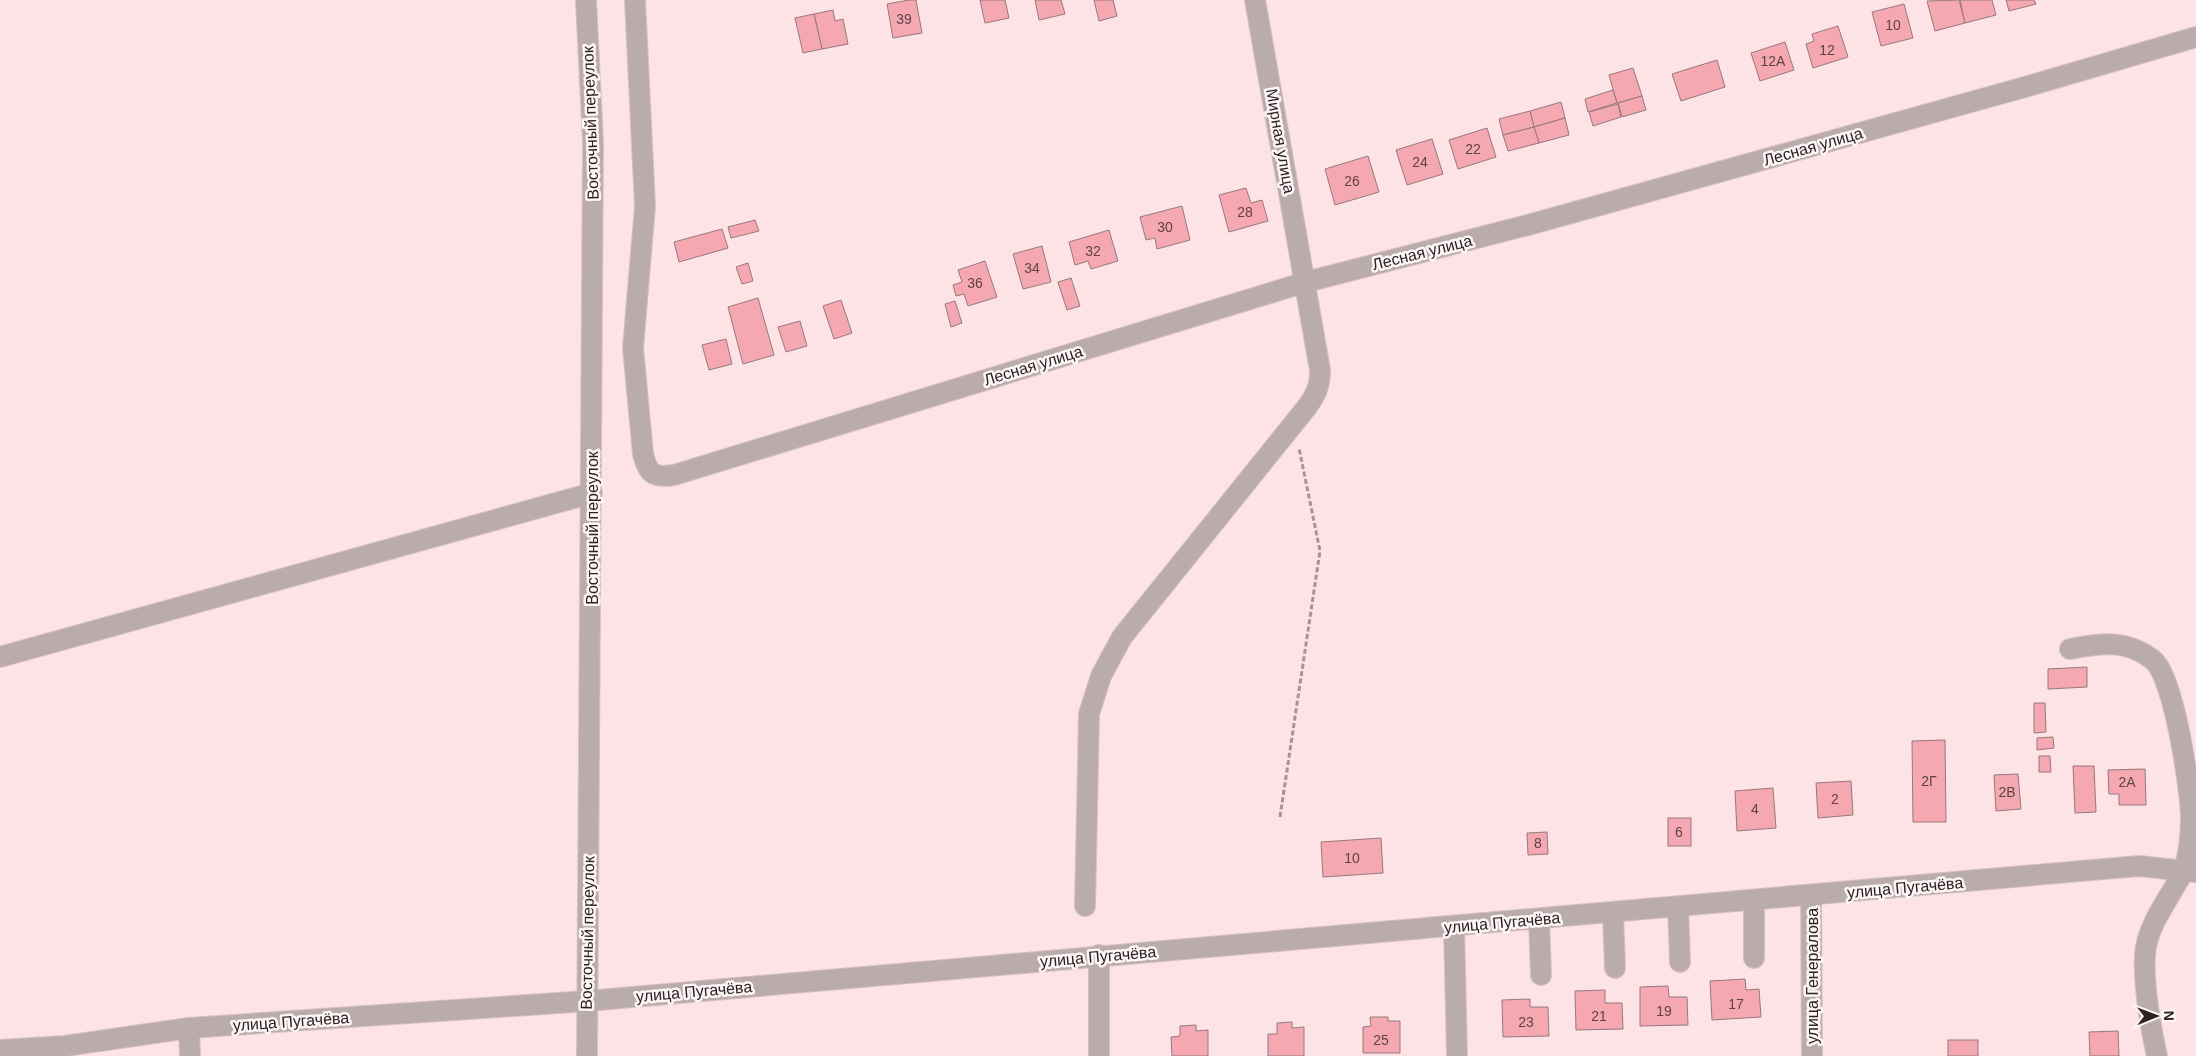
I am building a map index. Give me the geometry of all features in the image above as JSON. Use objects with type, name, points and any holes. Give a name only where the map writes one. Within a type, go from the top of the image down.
[{"type":"street","name":"Восточный переулок","points":[[586,0],[593,143],[587,1056]]},
{"type":"street","name":"Лесная улица","points":[[635,0],[646,206],[634,348],[642,454],[646,466],[652,474],[661,477],[674,475],[1306,282],[1537,223],[2025,87],[2196,37]]},
{"type":"street","name":"Мирная улица","points":[[1085,906],[1089,714],[1101,676],[1122,637],[1294,423],[1315,396],[1320,384],[1320,370],[1306,282],[1255,0]]},
{"type":"street","points":[[0,658],[592,493]]},
{"type":"street","points":[[2070,649],[2103,643],[2128,646],[2154,660],[2165,678],[2174,710],[2188,788],[2191,817],[2190,871],[2151,930],[2145,953],[2146,979],[2157,1056]]},
{"type":"street","name":"улица Пугачёва","points":[[0,1050],[65,1046],[189,1028],[586,1001],[1754,901],[2139,866],[2190,871]]},
{"type":"street","name":"улица Генералова","points":[[1811,896],[1812,1056]]},
{"type":"street","points":[[1754,901],[1754,958]]},
{"type":"street","points":[[1678,907],[1680,962]]},
{"type":"street","points":[[1613,913],[1615,968]]},
{"type":"street","points":[[1539,919],[1541,975]]},
{"type":"street","points":[[1454,926],[1457,1056]]},
{"type":"street","points":[[1099,956],[1099,1056]]},
{"type":"street","points":[[189,1028],[190,1056]]},
{"type":"path","points":[[1280,817],[1320,551],[1294,423]]},
{"type":"building","points":[[916,0],[922,33],[893,38],[887,4]]},
{"type":"building","points":[[980,0],[1005,0],[1009,18],[985,23]]},
{"type":"building","points":[[1035,0],[1061,0],[1065,14],[1039,20]]},
{"type":"building","points":[[1094,0],[1113,0],[1117,16],[1099,21]]},
{"type":"building","points":[[1959,0],[1965,23],[1935,31],[1927,1]]},
{"type":"building","points":[[1960,0],[1992,0],[1996,15],[1965,23]]},
{"type":"building","points":[[2006,0],[2034,0],[2036,4],[2009,11]]},
{"type":"building","points":[[1904,4],[1913,38],[1881,46],[1872,12]]},
{"type":"building","points":[[833,10],[835,21],[843,19],[848,44],[822,49],[814,14]]},
{"type":"building","points":[[814,14],[822,49],[803,53],[795,18]]},
{"type":"building","points":[[1838,26],[1848,57],[1813,68],[1806,44],[1814,41],[1812,34]]},
{"type":"building","points":[[1785,42],[1794,70],[1760,81],[1751,53]]},
{"type":"building","points":[[1717,60],[1725,87],[1681,101],[1672,74]]},
{"type":"building","points":[[1633,68],[1642,96],[1617,103],[1609,75]]},
{"type":"building","points":[[1613,90],[1617,103],[1588,112],[1585,99]]},
{"type":"building","points":[[1642,96],[1646,110],[1622,117],[1618,103]]},
{"type":"building","points":[[1561,102],[1565,118],[1534,127],[1530,111]]},
{"type":"building","points":[[1618,104],[1621,117],[1593,126],[1589,112]]},
{"type":"building","points":[[1530,111],[1534,127],[1503,135],[1499,119]]},
{"type":"building","points":[[1565,118],[1569,135],[1539,143],[1534,127]]},
{"type":"building","points":[[1534,127],[1539,143],[1508,151],[1503,135]]},
{"type":"building","points":[[1487,128],[1496,157],[1458,169],[1449,140]]},
{"type":"building","points":[[1432,139],[1443,174],[1407,185],[1396,150]]},
{"type":"building","points":[[1368,156],[1379,192],[1335,205],[1325,169]]},
{"type":"building","points":[[1246,188],[1251,203],[1262,200],[1268,221],[1229,232],[1219,195]]},
{"type":"building","points":[[1182,206],[1190,240],[1157,249],[1155,238],[1146,240],[1140,217]]},
{"type":"building","points":[[755,220],[759,231],[731,238],[728,227]]},
{"type":"building","points":[[722,229],[728,248],[679,262],[674,242]]},
{"type":"building","points":[[1109,230],[1118,261],[1091,269],[1088,261],[1075,265],[1069,242]]},
{"type":"building","points":[[1042,246],[1051,282],[1023,289],[1013,254]]},
{"type":"building","points":[[985,261],[997,297],[968,306],[964,294],[956,296],[953,285],[962,282],[958,270]]},
{"type":"building","points":[[748,263],[753,281],[742,284],[736,267]]},
{"type":"building","points":[[1071,278],[1080,306],[1067,310],[1058,282]]},
{"type":"building","points":[[758,298],[774,355],[743,364],[728,307]]},
{"type":"building","points":[[841,300],[852,333],[834,339],[823,306]]},
{"type":"building","points":[[955,301],[962,323],[951,327],[945,304]]},
{"type":"building","points":[[800,321],[807,346],[786,352],[778,327]]},
{"type":"building","points":[[726,339],[732,364],[709,370],[702,345]]},
{"type":"building","points":[[2087,667],[2087,687],[2048,689],[2048,669]]},
{"type":"building","points":[[2034,703],[2045,703],[2046,732],[2034,733]]},
{"type":"building","points":[[2053,737],[2054,748],[2037,750],[2037,738]]},
{"type":"building","points":[[1945,740],[1946,822],[1913,822],[1912,741]]},
{"type":"building","points":[[2039,756],[2050,756],[2051,772],[2039,772]]},
{"type":"building","points":[[2073,766],[2094,766],[2096,812],[2075,813]]},
{"type":"building","points":[[2145,769],[2146,805],[2119,805],[2119,794],[2109,794],[2108,770]]},
{"type":"building","points":[[2018,774],[2021,809],[1996,811],[1994,775]]},
{"type":"building","points":[[1851,781],[1853,815],[1818,818],[1816,783]]},
{"type":"building","points":[[1773,788],[1776,828],[1737,831],[1735,791]]},
{"type":"building","points":[[1668,818],[1691,818],[1691,846],[1668,846]]},
{"type":"building","points":[[1547,832],[1548,854],[1528,855],[1527,833]]},
{"type":"building","points":[[1381,838],[1383,873],[1323,877],[1321,842]]},
{"type":"building","points":[[1745,979],[1746,990],[1759,989],[1761,1017],[1712,1020],[1710,981]]},
{"type":"building","points":[[1668,986],[1669,997],[1687,997],[1688,1025],[1640,1026],[1640,987]]},
{"type":"building","points":[[1605,990],[1605,1003],[1622,1003],[1623,1029],[1576,1030],[1575,991]]},
{"type":"building","points":[[1530,999],[1530,1007],[1548,1007],[1549,1036],[1503,1037],[1502,1000]]},
{"type":"building","points":[[1370,1017],[1388,1017],[1388,1021],[1400,1021],[1400,1053],[1363,1053],[1363,1027],[1371,1026]]},
{"type":"building","points":[[1292,1022],[1292,1028],[1304,1027],[1304,1056],[1268,1056],[1268,1034],[1277,1034],[1277,1023]]},
{"type":"building","points":[[1196,1025],[1196,1031],[1208,1030],[1208,1056],[1172,1056],[1171,1037],[1180,1036],[1180,1026]]},
{"type":"building","points":[[2118,1031],[2119,1056],[2090,1056],[2089,1032]]},
{"type":"building","points":[[1948,1040],[1978,1040],[1978,1056],[1948,1056]]}]
